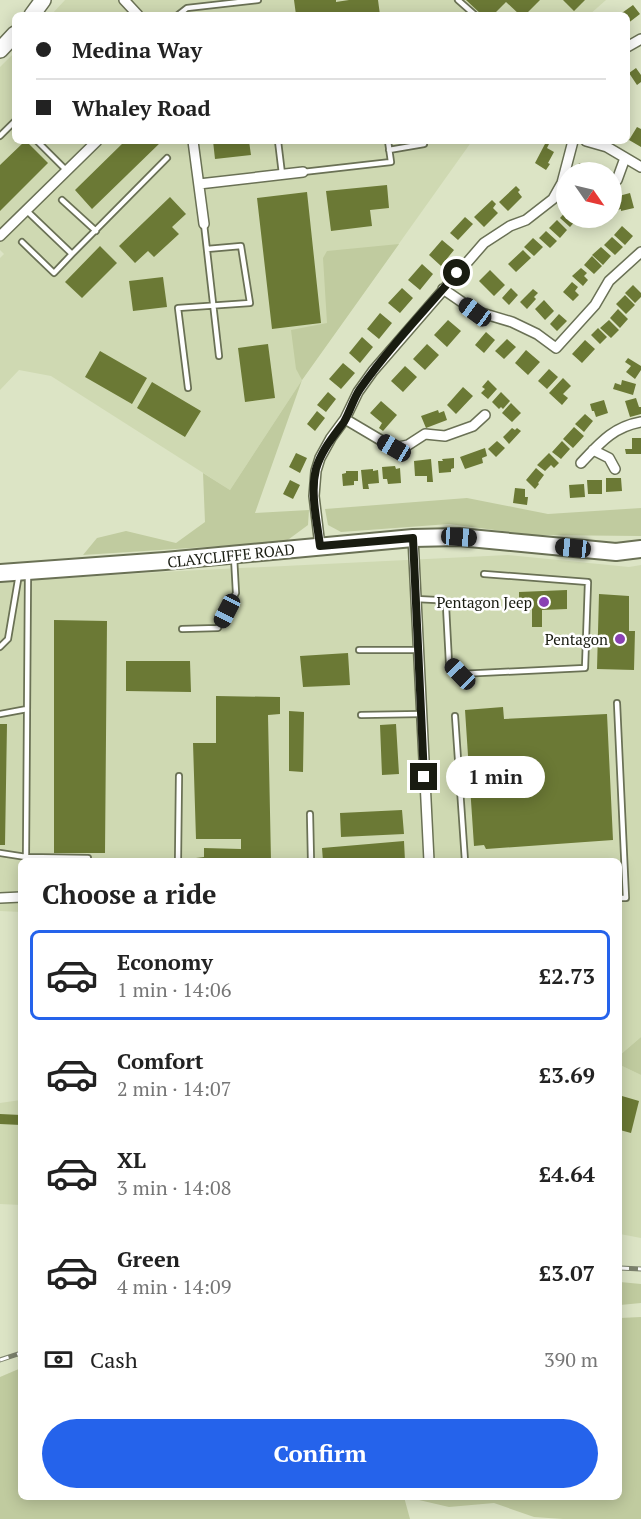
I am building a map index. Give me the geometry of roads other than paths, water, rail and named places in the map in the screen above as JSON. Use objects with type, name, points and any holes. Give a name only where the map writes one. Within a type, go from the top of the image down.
[{"type":"highway","name":"CLAYCLIFFE ROAD","points":[[0,573],[165,561],[413,538],[459,537],[616,552],[641,549]]},
{"type":"main road","points":[[0,50],[12,37]]},
{"type":"street","points":[[124,0],[135,12]]},
{"type":"street","points":[[0,236],[93,144]]},
{"type":"street","points":[[193,144],[204,224]]},
{"type":"street","points":[[320,546],[314,496],[316,471],[320,458],[331,438],[345,420],[358,392],[373,371],[483,243],[510,226],[526,220],[553,199],[562,183],[572,144]]},
{"type":"street","points":[[596,144],[607,147],[641,168]]},
{"type":"street","points":[[622,166],[625,158]]},
{"type":"street","points":[[199,184],[303,172]]},
{"type":"street","points":[[443,289],[475,312],[512,322],[537,334],[556,348],[595,305],[609,281],[641,252]]},
{"type":"street","points":[[345,420],[394,448],[408,445],[425,434],[445,436],[473,426],[485,415]]},
{"type":"street","points":[[581,463],[604,438],[630,424],[641,422]]},
{"type":"street","points":[[593,450],[609,458],[615,469]]},
{"type":"street","points":[[413,538],[429,858]]},
{"type":"street","points":[[0,898],[18,897]]},
{"type":"lane","points":[[186,0],[187,8]]},
{"type":"lane","points":[[182,12],[187,8],[258,0]]},
{"type":"lane","points":[[459,0],[472,12]]},
{"type":"lane","points":[[0,136],[12,124]]},
{"type":"lane","points":[[40,144],[66,170]]},
{"type":"lane","points":[[278,144],[282,174]]},
{"type":"lane","points":[[303,172],[391,162],[388,144]]},
{"type":"lane","points":[[389,150],[424,144]]},
{"type":"lane","points":[[22,242],[54,273],[168,158]]},
{"type":"lane","points":[[62,200],[96,231]]},
{"type":"lane","points":[[26,210],[72,254]]},
{"type":"lane","points":[[204,224],[219,356]]},
{"type":"lane","points":[[188,388],[178,308],[250,303],[241,246],[207,249]]},
{"type":"lane","points":[[182,629],[218,628],[236,593],[234,554]]},
{"type":"lane","points":[[0,647],[9,639],[24,572]]},
{"type":"lane","points":[[24,572],[27,709],[26,857]]},
{"type":"lane","points":[[416,599],[436,600],[446,606],[449,663],[460,674],[585,668],[588,582],[484,574]]},
{"type":"lane","points":[[359,650],[418,650]]},
{"type":"lane","points":[[617,703],[626,898],[622,898]]},
{"type":"lane","points":[[0,714],[27,709]]},
{"type":"lane","points":[[361,715],[421,714]]},
{"type":"lane","points":[[455,716],[465,858]]},
{"type":"lane","points":[[178,776],[178,858]]},
{"type":"lane","points":[[310,814],[311,858]]},
{"type":"lane","points":[[0,854],[26,857],[88,858]]},
{"type":"railway","points":[[622,1268],[641,1269]]},
{"type":"railway","points":[[0,1360],[18,1354]]},
{"type":"place","name":"Pentagon Jeep","points":[[544,602]]},
{"type":"place","name":"Pentagon","points":[[620,639]]}]
